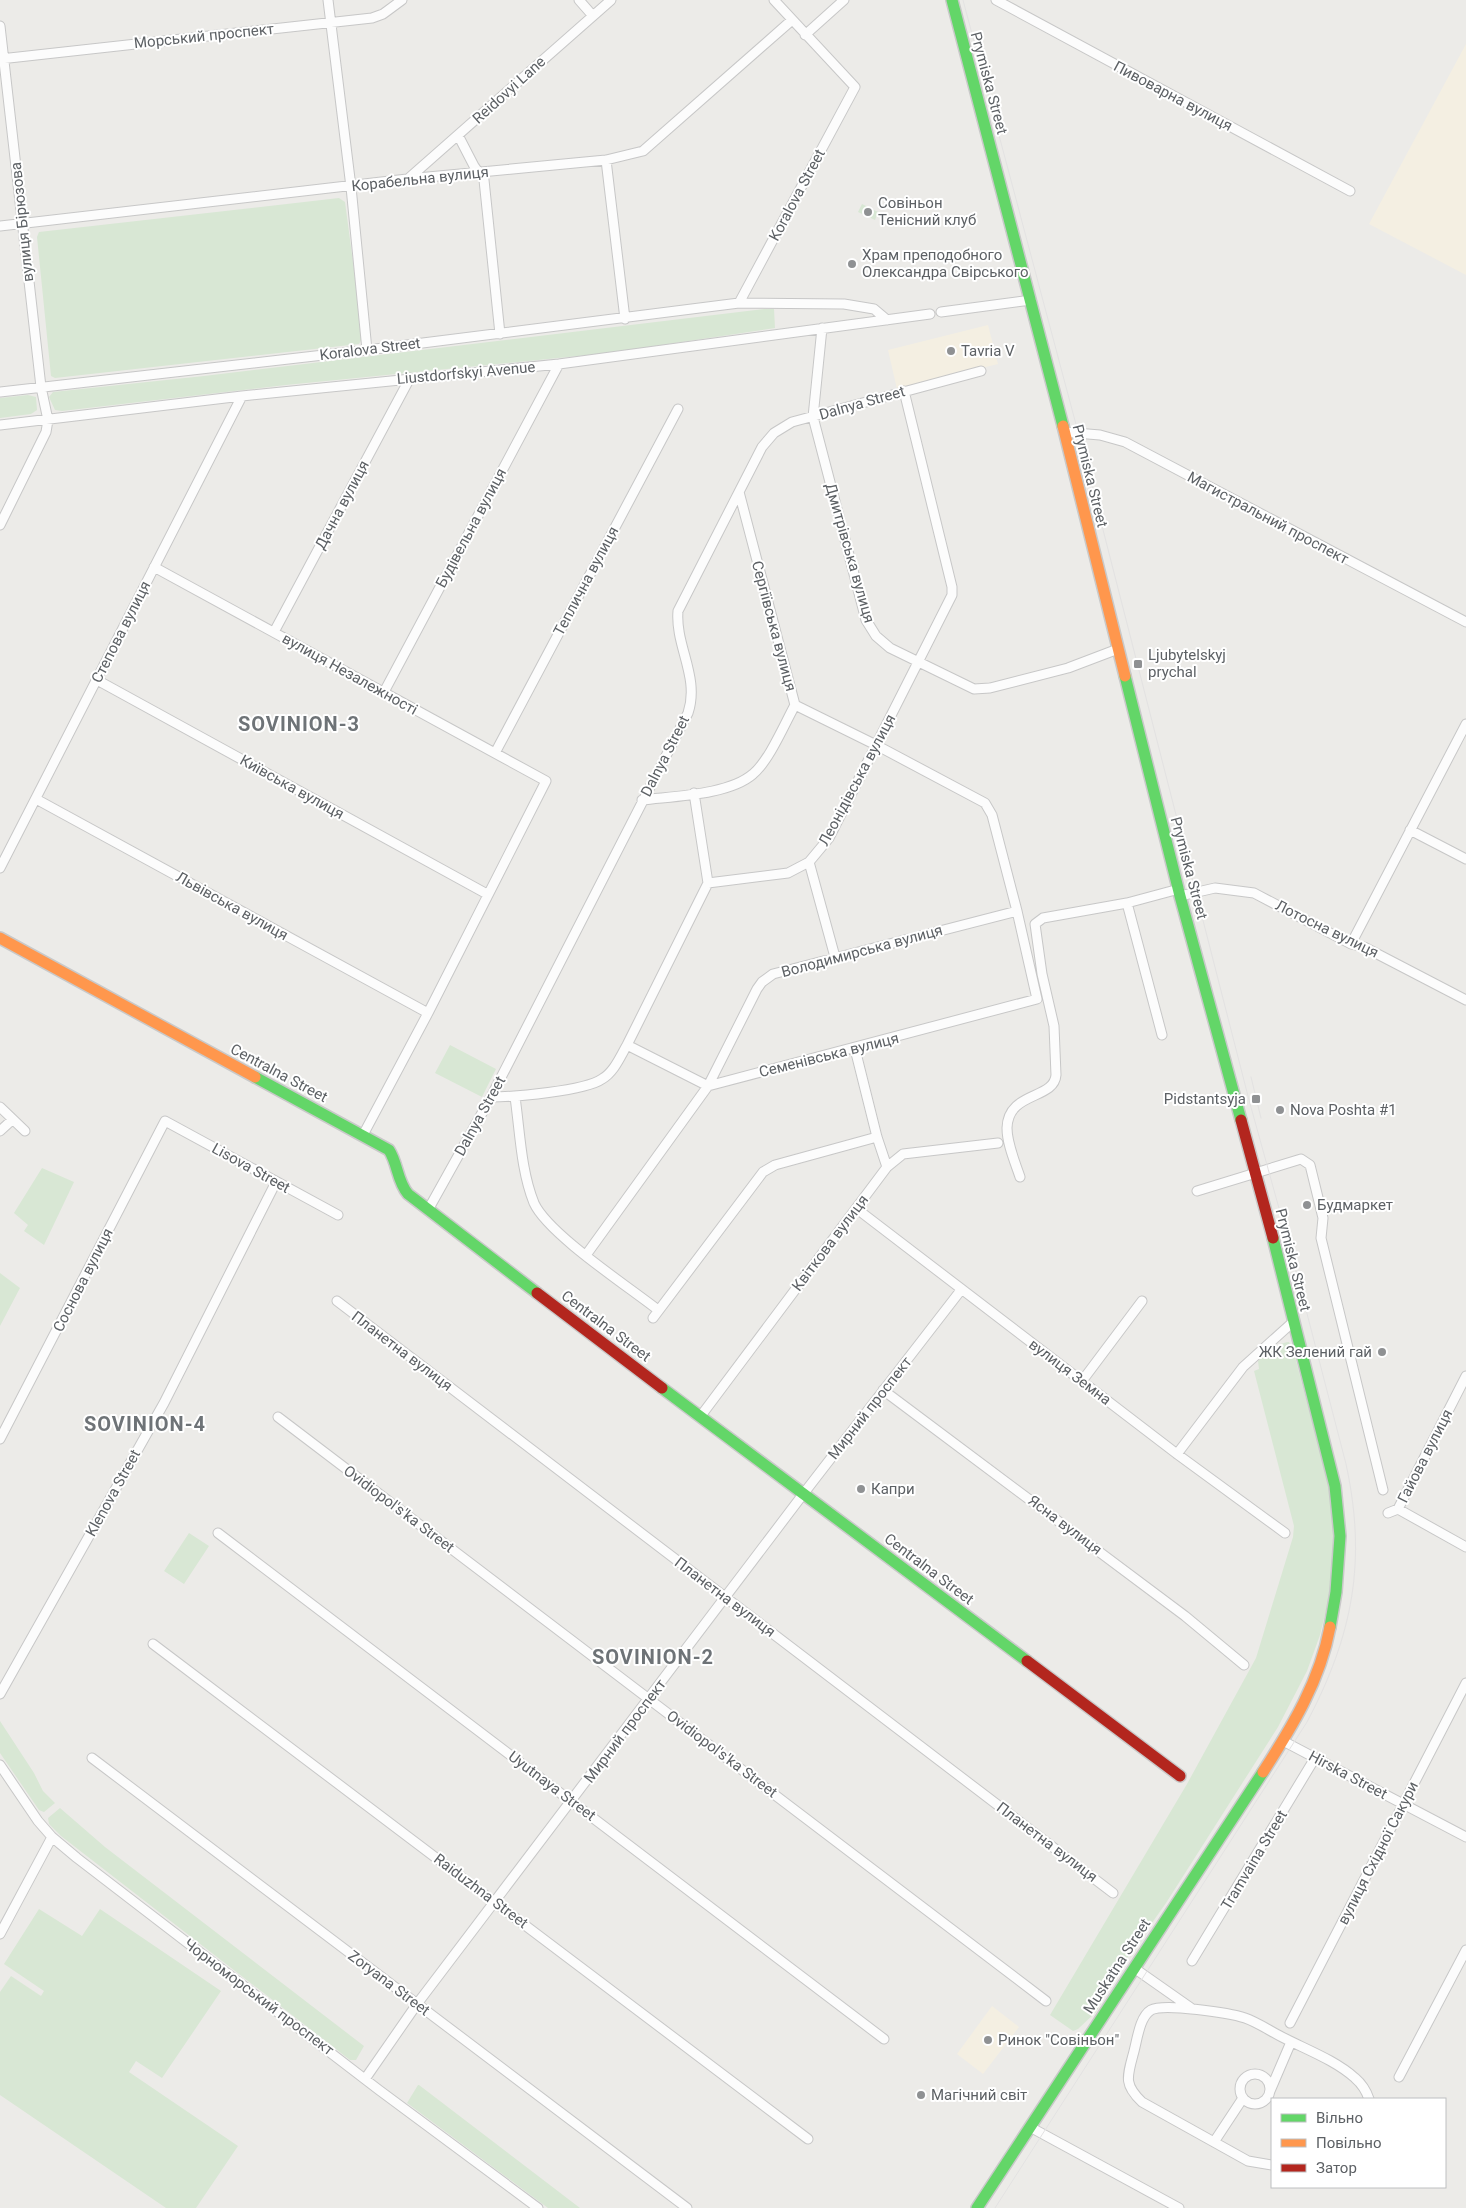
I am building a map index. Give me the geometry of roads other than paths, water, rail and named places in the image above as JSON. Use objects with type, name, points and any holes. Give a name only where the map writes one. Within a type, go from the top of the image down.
[{"type":"street","points":[[328,0],[351,187],[367,350]]},
{"type":"street","name":"Морський проспект","points":[[2,58],[372,18],[383,14],[402,0]]},
{"type":"street","points":[[578,0],[593,16]]},
{"type":"street","name":"Reidovyi Lane","points":[[408,179],[611,0]]},
{"type":"street","points":[[774,0],[805,35],[844,0]]},
{"type":"street","name":"Prymiska Street","points":[[952,0],[1064,432],[1179,892],[1255,1172],[1329,1460],[1339,1511],[1340,1536],[1336,1592],[1328,1636],[1305,1702],[1284,1741]]},
{"type":"street","name":"Пивоварна вулиця","points":[[996,0],[1350,191]]},
{"type":"street","name":"Корабельна вулиця","points":[[0,226],[408,179],[606,160],[643,151],[792,20]]},
{"type":"street","name":"вулиця Бірюзова","points":[[0,26],[2,58],[41,387],[48,420]]},
{"type":"street","name":"Koralova Street","points":[[739,304],[855,87],[805,35]]},
{"type":"street","points":[[458,135],[474,166],[484,180],[500,334]]},
{"type":"street","points":[[606,160],[624,319]]},
{"type":"street","points":[[941,312],[1030,300]]},
{"type":"street","name":"Koralova Street","points":[[0,392],[367,350],[739,304],[844,304],[874,309],[887,320]]},
{"type":"street","name":"Liustdorfskyi Avenue","points":[[0,425],[242,396],[558,364],[930,314]]},
{"type":"street","name":"Дмитрівська вулиця","points":[[822,328],[814,416],[866,620],[876,636],[883,643],[918,662],[966,686],[982,689],[1068,668],[1118,649]]},
{"type":"street","name":"Будівельна вулиця","points":[[384,692],[558,364]]},
{"type":"street","name":"Dalnya Street","points":[[428,1210],[491,1097],[688,713],[692,701],[692,681],[677,622],[678,611],[762,447],[774,433],[792,422],[981,371]]},
{"type":"street","name":"Дачна вулиця","points":[[274,632],[410,378]]},
{"type":"street","name":"Леонідівська вулиця","points":[[708,883],[788,874],[809,862],[829,838],[949,602],[952,587],[904,391]]},
{"type":"street","name":"Степова вулиця","points":[[0,868],[242,396]]},
{"type":"street","name":"Теплична вулиця","points":[[495,752],[678,409]]},
{"type":"street","points":[[0,525],[46,432],[48,420]]},
{"type":"street","name":"Магистральний проспект","points":[[1064,432],[1100,434],[1124,442],[1466,622]]},
{"type":"street","name":"Сергіївська вулиця","points":[[739,492],[795,705],[876,744],[985,803],[992,815],[1018,911],[1037,1000]]},
{"type":"street","name":"вулиця Незалежності","points":[[154,567],[546,781],[487,894]]},
{"type":"street","name":"Київська вулиця","points":[[97,680],[487,894]]},
{"type":"street","points":[[642,800],[694,793],[733,785],[754,773],[763,763],[795,705]]},
{"type":"street","points":[[1351,944],[1466,724]]},
{"type":"street","points":[[491,1097],[515,1098],[597,1083],[610,1072],[627,1045],[708,883],[694,793]]},
{"type":"street","name":"Львівська вулиця","points":[[36,799],[428,1014]]},
{"type":"street","points":[[1410,830],[1466,859]]},
{"type":"street","points":[[809,862],[835,957]]},
{"type":"street","name":"Лотосна вулиця","points":[[1020,1177],[1008,1138],[1010,1114],[1019,1102],[1052,1086],[1056,1082],[1054,1026],[1042,974],[1035,924],[1043,918],[1179,892],[1215,888],[1254,893],[1351,944],[1364,948],[1466,1000]]},
{"type":"street","points":[[363,1135],[428,1014],[487,894]]},
{"type":"street","points":[[1127,903],[1162,1035]]},
{"type":"street","name":"Володимирська вулиця","points":[[586,1255],[708,1086],[762,982],[774,974],[835,957],[1018,911]]},
{"type":"street","name":"Centralna Street","points":[[0,938],[138,1015],[389,1150],[393,1154],[401,1187],[428,1210],[700,1417],[1180,1776]]},
{"type":"street","name":"Семенівська вулиця","points":[[708,1086],[1037,1000]]},
{"type":"street","points":[[627,1045],[708,1086]]},
{"type":"street","points":[[855,1049],[877,1137],[887,1167],[903,1154],[998,1143]]},
{"type":"street","points":[[515,1098],[526,1173],[535,1204],[551,1226],[656,1314],[763,1172],[775,1165],[877,1137]]},
{"type":"street","points":[[0,1107],[25,1131]]},
{"type":"street","points":[[0,1131],[12,1120]]},
{"type":"street","name":"Lisova Street","points":[[165,1121],[338,1215]]},
{"type":"street","name":"Соснова вулиця","points":[[0,1439],[165,1121]]},
{"type":"street","points":[[1197,1191],[1301,1159],[1310,1166],[1323,1218],[1321,1238],[1383,1490]]},
{"type":"street","name":"Квіткова вулиця","points":[[700,1417],[887,1167]]},
{"type":"street","name":"Klenova Street","points":[[0,1694],[164,1403],[276,1182]]},
{"type":"street","name":"вулиця Земна","points":[[856,1209],[1177,1454],[1285,1533]]},
{"type":"street","name":"Мирний проспект","points":[[365,2078],[418,2004],[804,1493],[961,1290]]},
{"type":"street","name":"Планетна вулиця","points":[[336,1301],[1112,1892]]},
{"type":"street","points":[[1082,1381],[1142,1301]]},
{"type":"street","points":[[1177,1454],[1243,1367],[1293,1322]]},
{"type":"street","name":"Гайова вулиця","points":[[1398,1509],[1466,1376]]},
{"type":"street","name":"Ясна вулиця","points":[[883,1390],[1178,1610],[1244,1665]]},
{"type":"street","name":"Ovidiopol's'ka Street","points":[[278,1416],[1046,2001]]},
{"type":"street","points":[[1388,1513],[1398,1509],[1466,1547]]},
{"type":"street","name":"Uyutnaya Street","points":[[218,1533],[884,2039]]},
{"type":"street","name":"Raiduzhna Street","points":[[153,1644],[808,2139]]},
{"type":"street","name":"вулиця Східної Сакури","points":[[1290,2023],[1466,1683]]},
{"type":"street","name":"Hirska Street","points":[[1284,1741],[1466,1837]]},
{"type":"street","name":"Muskatna Street","points":[[977,2208],[1284,1741]]},
{"type":"street","name":"Zoryana Street","points":[[92,1758],[687,2208]]},
{"type":"street","name":"Tramvaina Street","points":[[1192,1962],[1315,1758]]},
{"type":"street","name":"Чорноморський проспект","points":[[0,1765],[38,1821],[52,1837],[365,2078],[538,2208]]},
{"type":"street","points":[[0,1934],[52,1837]]},
{"type":"street","points":[[1399,2078],[1466,1950]]},
{"type":"street","points":[[1134,1968],[1192,2009]]},
{"type":"street","points":[[1271,2165],[1248,2161],[1142,2102],[1129,2087],[1130,2067],[1144,2019],[1149,2011],[1159,2006],[1192,2009],[1245,2018],[1345,2070],[1366,2090],[1369,2098]]},
{"type":"street","points":[[1270,2092],[1269,2082],[1257,2073],[1243,2079],[1241,2083],[1240,2094],[1246,2102],[1256,2104],[1265,2100],[1270,2092],[1291,2042]]},
{"type":"street","points":[[1214,2142],[1243,2098]]},
{"type":"street","points":[[1030,2127],[1179,2208]]},
{"type":"tram line","points":[[963,0],[1078,432],[1249,1100],[1290,1248],[1346,1464],[1355,1533],[1352,1597],[1345,1628],[1323,1690],[1307,1722],[995,2208]]},
{"type":"tram line","points":[[1251,1077],[1261,1118]]},
{"type":"place","name":"Совіньон Тенісний клуб","points":[[868,212]]},
{"type":"place","name":"Храм преподобного Олександра Свірського","points":[[852,264]]},
{"type":"place","name":"Tavria V","points":[[951,351]]},
{"type":"place","name":"Ljubytelskyj prychal","points":[[1138,664]]},
{"type":"place","name":"Pidstantsyja","points":[[1256,1099]]},
{"type":"place","name":"Nova Poshta #1","points":[[1280,1110]]},
{"type":"place","name":"Будмаркет","points":[[1307,1205]]},
{"type":"place","name":"ЖК Зелений гай","points":[[1382,1352]]},
{"type":"place","name":"Капри","points":[[861,1489]]},
{"type":"place","name":"Ринок \"Совіньон\"","points":[[988,2040]]},
{"type":"place","name":"Магічний світ","points":[[921,2095]]},
{"type":"district","name":"SOVINION-3","points":[[299,724]]},
{"type":"district","name":"SOVINION-4","points":[[145,1424]]},
{"type":"district","name":"SOVINION-2","points":[[653,1657]]}]
